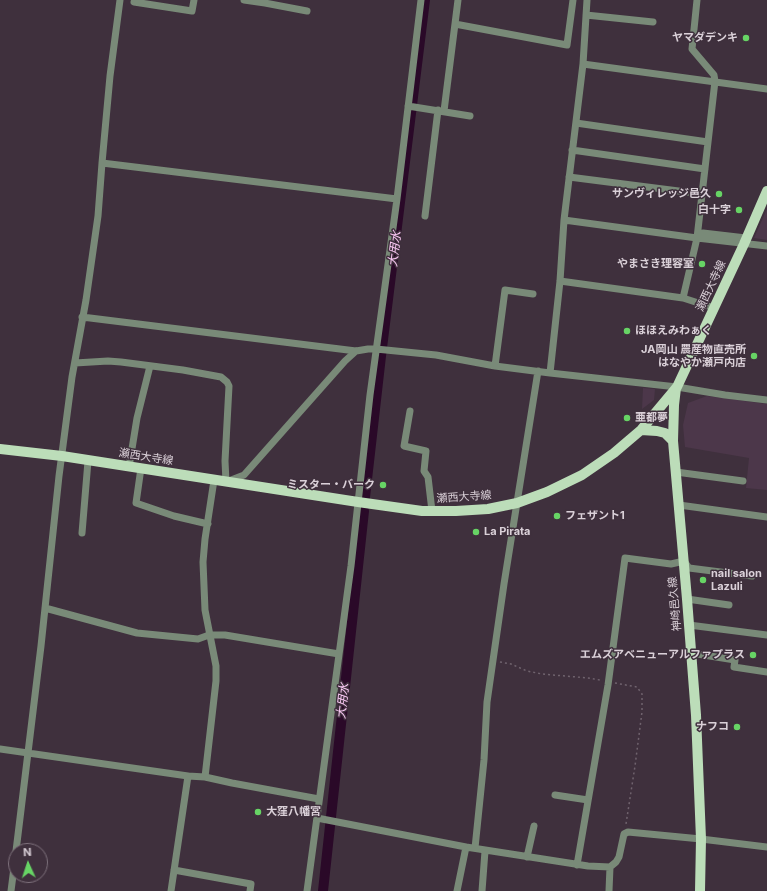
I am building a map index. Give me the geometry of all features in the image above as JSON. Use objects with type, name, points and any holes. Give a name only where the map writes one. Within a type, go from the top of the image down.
[{"type":"main road","name":"瀬西大寺線","points":[[0,449],[62,456],[422,511],[488,509],[517,503],[547,492],[582,475],[614,453],[641,430],[657,411],[676,387],[767,191]]},
{"type":"main road","name":"神崎邑久線","points":[[676,387],[673,441],[684,561],[698,752],[701,839],[700,891]]},
{"type":"main road","points":[[657,411],[663,408],[668,408],[674,413]]},
{"type":"main road","points":[[641,430],[665,433],[673,441]]},
{"type":"street","points":[[17,843],[29,753],[59,476],[98,216],[110,76],[120,0]]},
{"type":"street","points":[[134,2],[192,10],[194,0]]},
{"type":"street","points":[[244,0],[265,2],[307,11]]},
{"type":"street","points":[[307,891],[351,566],[376,349],[411,106],[421,0]]},
{"type":"street","points":[[425,216],[458,0]]},
{"type":"street","points":[[455,24],[567,45],[573,0]]},
{"type":"street","points":[[550,373],[560,281],[564,220],[583,64],[587,0]]},
{"type":"street","points":[[683,298],[699,238],[702,194],[715,81],[714,75],[692,49],[697,0]]},
{"type":"street","points":[[586,15],[653,22]]},
{"type":"street","points":[[583,64],[767,89]]},
{"type":"street","points":[[411,106],[470,116]]},
{"type":"street","points":[[576,123],[708,142]]},
{"type":"street","points":[[572,150],[705,170]]},
{"type":"street","points":[[102,163],[397,199]]},
{"type":"street","points":[[569,178],[702,194]]},
{"type":"street","points":[[564,220],[699,238]]},
{"type":"street","points":[[699,238],[703,233],[767,246]]},
{"type":"street","points":[[560,281],[683,298],[714,308]]},
{"type":"street","points":[[495,366],[505,290],[533,294]]},
{"type":"street","points":[[82,318],[356,351],[376,349],[444,356],[495,366],[676,387],[767,400]]},
{"type":"street","points":[[75,363],[108,361],[183,370],[221,377],[229,386],[225,461],[226,482],[244,475],[345,361],[356,351]]},
{"type":"street","points":[[129,467],[137,418],[150,366]]},
{"type":"street","points":[[475,848],[488,702],[504,584],[538,371]]},
{"type":"street","points":[[410,411],[404,446],[426,451],[424,471],[428,477],[432,511]]},
{"type":"street","points":[[82,533],[88,460]]},
{"type":"street","points":[[141,468],[136,503],[174,516],[208,524]]},
{"type":"street","points":[[676,472],[743,481]]},
{"type":"street","points":[[205,777],[216,681],[216,666],[205,610],[204,562],[214,480]]},
{"type":"street","points":[[679,505],[767,517]]},
{"type":"street","points":[[577,865],[608,685],[624,558],[671,564],[684,561],[689,568],[752,576]]},
{"type":"street","points":[[687,599],[729,605]]},
{"type":"street","points":[[45,608],[137,633],[198,639],[209,635],[225,635],[339,654]]},
{"type":"street","points":[[689,625],[767,635]]},
{"type":"street","points":[[691,653],[732,659],[735,660],[734,667],[767,672]]},
{"type":"street","points":[[0,749],[188,776],[205,777],[319,799]]},
{"type":"street","points":[[171,891],[188,776]]},
{"type":"street","points":[[555,796],[588,800]]},
{"type":"street","points":[[317,818],[485,851],[588,866],[610,867],[616,862],[619,857],[624,834],[628,832],[767,847]]},
{"type":"street","points":[[527,857],[534,826]]},
{"type":"street","points":[[456,891],[466,847]]},
{"type":"street","points":[[482,891],[485,851]]},
{"type":"street","points":[[608,891],[610,867]]},
{"type":"street","points":[[174,870],[251,884],[250,891]]},
{"type":"shaded area","points":[[767,209],[767,240],[754,238]]},
{"type":"shaded area","points":[[643,388],[655,389],[654,400],[642,409]]},
{"type":"shaded area","points":[[707,396],[767,404],[767,490],[746,488],[749,458],[685,447],[683,425],[688,403]]},
{"type":"waterway","name":"大用水","points":[[365,497],[425,0]]},
{"type":"waterway","name":"大用水","points":[[323,891],[364,511]]},
{"type":"place","name":"ヤマダデンキ","points":[[746,38]]},
{"type":"place","name":"サンヴィレッジ邑久","points":[[719,194]]},
{"type":"place","name":"白十字","points":[[739,210]]},
{"type":"place","name":"やまさき理容室","points":[[702,264]]},
{"type":"place","name":"ほほえみわぁく","points":[[627,331]]},
{"type":"place","name":"JA岡山 農産物直売所 はなやか瀬戸内店","points":[[754,356]]},
{"type":"place","name":"亜都夢","points":[[627,418]]},
{"type":"place","name":"ミスター・バーク","points":[[383,485]]},
{"type":"place","name":"フェザント1","points":[[557,516]]},
{"type":"place","name":"La Pirata","points":[[476,532]]},
{"type":"place","name":"nail salon Lazuli","points":[[703,580]]},
{"type":"place","name":"エムズアベニューアルファプラス","points":[[753,655]]},
{"type":"place","name":"ナフコ","points":[[737,727]]},
{"type":"place","name":"大窪八幡宮","points":[[258,812]]}]
